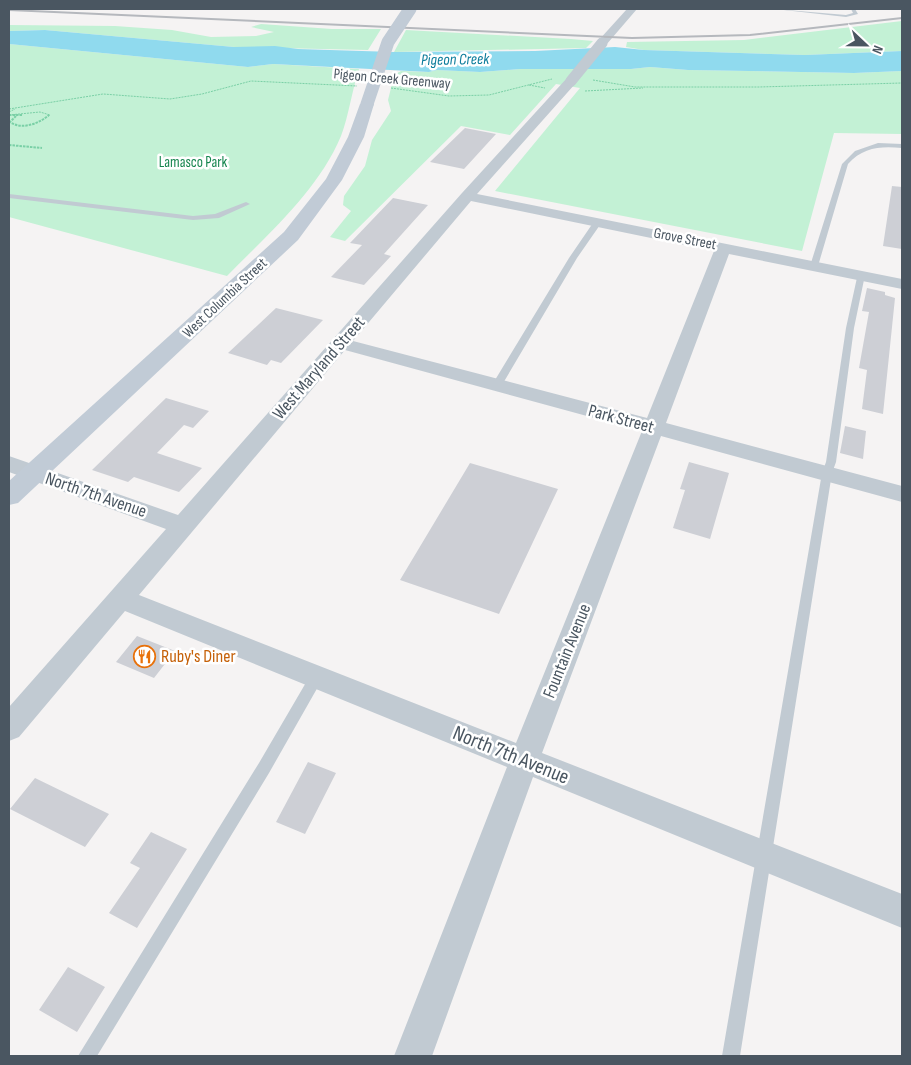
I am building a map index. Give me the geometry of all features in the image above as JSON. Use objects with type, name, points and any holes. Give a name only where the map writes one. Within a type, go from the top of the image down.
[{"type":"main road","name":"West Columbia Street","points":[[9,496],[290,236],[315,207],[347,158],[363,95],[396,26],[410,9]]},
{"type":"street","name":"West Maryland Street","points":[[9,728],[562,84],[632,9]]},
{"type":"street","name":"Grove Street","points":[[467,196],[902,284]]},
{"type":"street","name":"Fountain Avenue","points":[[413,1056],[524,760],[724,247]]},
{"type":"street","name":"Park Street","points":[[341,343],[902,494]]},
{"type":"street","name":"North 7th Avenue","points":[[9,464],[183,526]]},
{"type":"street","name":"North 7th Avenue","points":[[120,598],[902,911]]},
{"type":"lane","points":[[777,9],[846,16],[856,14],[853,9]]},
{"type":"lane","points":[[814,266],[848,159],[852,154],[866,147],[902,146]]},
{"type":"lane","points":[[9,196],[193,218],[216,216],[246,204]]},
{"type":"lane","points":[[498,385],[573,258],[598,222]]},
{"type":"lane","points":[[732,1056],[763,855],[827,473],[834,442],[850,328],[860,275]]},
{"type":"lane","points":[[87,1056],[264,768],[316,678]]},
{"type":"path","points":[[592,80],[646,87],[759,87],[902,83]]},
{"type":"path","name":"Pigeon Creek Greenway","points":[[9,109],[103,94],[170,99],[202,94],[251,81],[363,95]]},
{"type":"path","name":"Pigeon Creek Greenway","points":[[390,88],[449,96],[489,95],[562,84],[572,95],[588,90],[640,89],[646,87]]},
{"type":"path","name":"Pigeon Creek Greenway","points":[[9,113],[30,105]]},
{"type":"path","points":[[9,113],[16,116],[40,112],[50,115],[30,126],[20,127],[10,122],[16,116]]},
{"type":"path","points":[[9,145],[42,148]]},
{"type":"green space","points":[[902,21],[902,51],[805,55],[644,50],[626,47],[627,42],[744,40]]},
{"type":"green space","points":[[261,24],[332,29],[381,29],[368,50],[234,47],[45,30],[9,31],[9,25],[115,26],[172,30],[211,37],[256,36],[274,32],[251,27]]},
{"type":"green space","points":[[406,30],[593,41],[586,48],[394,52]]},
{"type":"green space","name":"Lamasco Park","points":[[9,44],[248,67],[273,64],[359,69],[341,136],[319,175],[291,211],[227,276],[9,217]]},
{"type":"green space","points":[[650,67],[688,70],[854,73],[902,71],[902,134],[834,133],[802,251],[495,191],[580,88],[556,84],[510,135],[461,126],[345,241],[330,237],[351,211],[343,205],[344,196],[365,166],[372,140],[391,111],[388,100],[392,84],[389,82],[392,76],[401,71],[480,72],[520,69],[631,69]]},
{"type":"water","name":"Pigeon Creek","points":[[45,30],[234,47],[275,46],[298,49],[394,52],[535,51],[615,47],[644,50],[805,55],[902,51],[902,71],[854,73],[688,70],[650,67],[631,69],[520,69],[480,72],[437,70],[429,72],[273,64],[248,67],[9,44],[9,31]]},
{"type":"building","points":[[465,128],[496,134],[464,169],[430,162]]},
{"type":"building","points":[[892,186],[902,187],[902,249],[883,246]]},
{"type":"building","points":[[393,198],[428,205],[384,254],[391,256],[364,285],[331,277],[362,245],[350,243]]},
{"type":"building","points":[[867,288],[885,292],[885,295],[895,298],[883,414],[862,409],[867,370],[859,368],[869,312],[862,311]]},
{"type":"building","points":[[276,308],[323,320],[281,363],[271,360],[267,365],[228,353]]},
{"type":"building","points":[[166,398],[209,411],[193,428],[184,425],[157,453],[202,468],[179,492],[134,477],[128,482],[92,470]]},
{"type":"building","points":[[845,426],[866,431],[863,459],[840,453]]},
{"type":"building","points":[[689,462],[729,473],[710,539],[673,528],[685,490],[680,489]]},
{"type":"building","points":[[470,463],[558,489],[499,614],[400,580]]},
{"type":"building","name":"Ruby's Diner","points":[[137,636],[175,651],[154,678],[116,662]]},
{"type":"building","points":[[308,762],[336,773],[305,834],[276,822]]},
{"type":"building","points":[[35,778],[109,814],[85,847],[10,809]]},
{"type":"building","points":[[151,832],[187,849],[137,928],[109,913],[140,868],[130,863]]},
{"type":"building","points":[[68,967],[105,987],[77,1032],[39,1010]]},
{"type":"railway","points":[[9,10],[632,38],[750,35],[902,18]]},
{"type":"place","name":"Ruby's Diner","points":[[145,656]]}]
